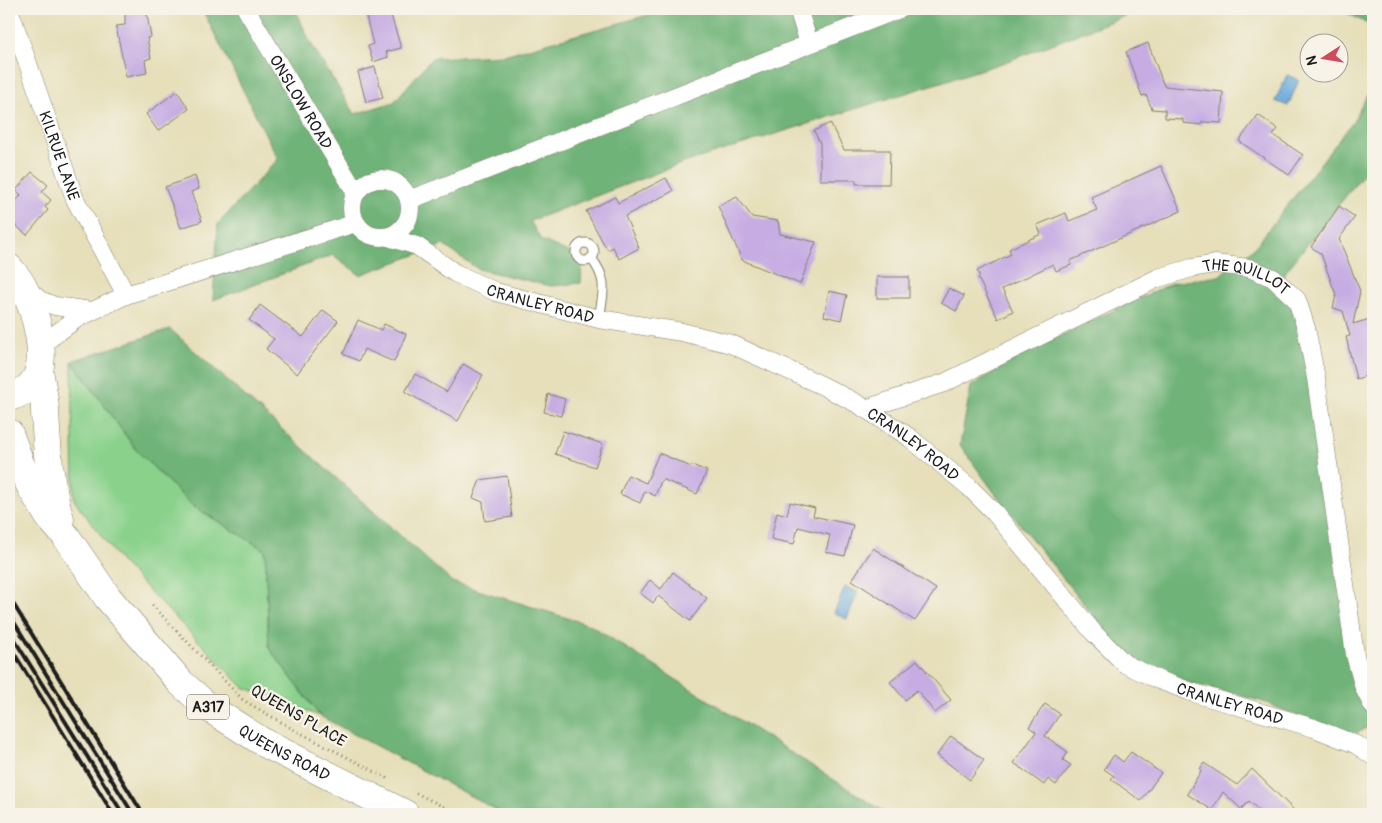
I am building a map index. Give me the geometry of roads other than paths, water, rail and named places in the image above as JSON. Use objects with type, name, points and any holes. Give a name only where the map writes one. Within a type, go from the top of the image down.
[{"type":"main road","name":"QUEENS ROAD","points":[[16,277],[34,315],[46,410],[47,457],[50,482],[65,535]]},
{"type":"main road","points":[[9,397],[22,392],[33,383],[40,358]]},
{"type":"main road","name":"QUEENS ROAD","points":[[9,432],[23,471],[49,517],[65,535],[108,598],[181,684],[209,708],[266,744],[382,796],[409,803]]},
{"type":"street","name":"KILRUE LANE","points":[[9,9],[75,200],[126,295]]},
{"type":"street","name":"ONSLOW ROAD","points":[[246,9],[356,193]]},
{"type":"street","points":[[798,9],[809,44]]},
{"type":"street","points":[[409,200],[899,9]]},
{"type":"street","points":[[384,179],[394,182],[402,188],[409,200],[409,216],[405,226],[388,236],[371,236],[362,230],[356,223],[352,212],[356,193],[365,184],[374,180],[384,179]]},
{"type":"street","points":[[40,358],[76,319],[126,295],[356,223]]},
{"type":"street","name":"CRANLEY ROAD","points":[[388,236],[417,246],[455,273],[496,292],[599,319],[682,332],[731,344],[821,385],[865,409],[909,437],[962,482],[988,506],[1094,634],[1125,664],[1194,694],[1314,728],[1357,745],[1373,756]]},
{"type":"street","name":"THE QUILLOT","points":[[865,409],[944,384],[1158,278],[1192,268],[1215,264],[1249,268],[1273,278],[1297,300],[1306,328],[1316,378],[1355,655],[1364,688],[1373,706]]},
{"type":"street","points":[[16,277],[40,300],[55,306],[91,311]]},
{"type":"lane","points":[[591,258],[599,269],[604,284],[599,319]]},
{"type":"water","points":[[1287,75],[1299,80],[1288,106],[1275,101]]},
{"type":"water","points":[[845,587],[858,592],[847,619],[834,613]]},
{"type":"railway","points":[[9,597],[143,814]]},
{"type":"railway","points":[[9,614],[133,814]]},
{"type":"railway","points":[[9,631],[123,814]]},
{"type":"railway","points":[[9,645],[113,814]]}]
